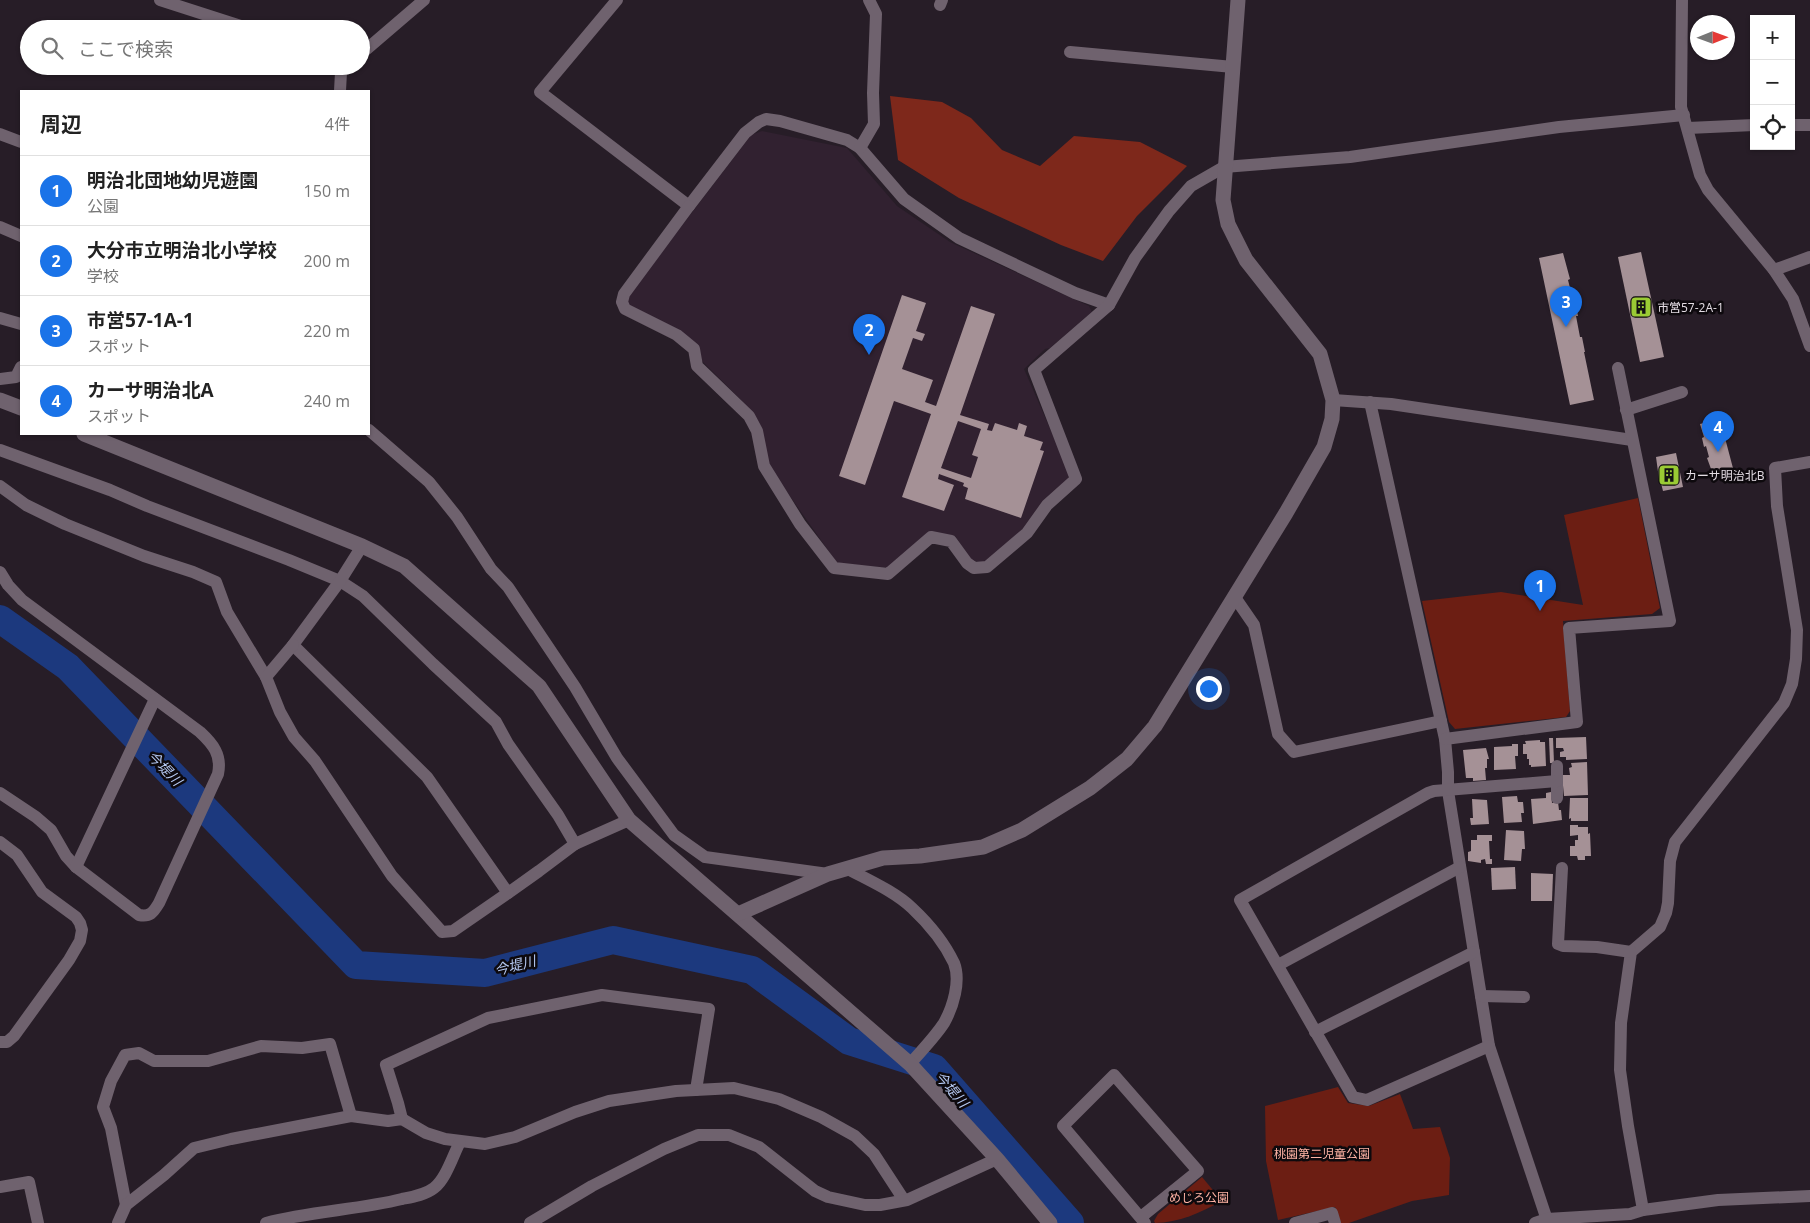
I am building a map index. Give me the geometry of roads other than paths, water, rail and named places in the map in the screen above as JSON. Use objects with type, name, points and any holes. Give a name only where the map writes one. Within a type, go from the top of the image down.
[{"type":"street","points":[[160,0],[222,20]]},
{"type":"street","points":[[370,46],[424,0]]},
{"type":"street","points":[[617,0],[540,92],[689,206]]},
{"type":"street","points":[[860,148],[874,124],[873,93],[876,14],[869,0]]},
{"type":"street","points":[[738,914],[828,874],[846,868],[883,858],[920,856],[983,847],[1022,830],[1090,788],[1127,759],[1155,726],[1286,513],[1324,447],[1332,419],[1333,400],[1320,354],[1246,260],[1228,224],[1222,200],[1238,0]]},
{"type":"street","points":[[1682,0],[1681,107],[1700,176],[1708,190],[1774,270],[1793,299],[1810,346]]},
{"type":"street","points":[[1070,52],[1233,67]]},
{"type":"street","points":[[340,75],[340,90]]},
{"type":"street","points":[[1110,305],[1075,293],[959,238],[904,199],[860,148],[847,140],[780,121],[766,119],[745,133],[642,268],[624,294],[622,302],[626,309],[677,335],[694,349],[698,366],[750,416],[757,431],[764,466],[800,524],[834,568],[888,574],[931,537],[951,541],[967,563],[974,568],[987,567],[1027,533],[1047,506],[1076,480],[1034,370],[1110,305],[1135,258],[1168,211],[1192,186],[1224,167],[1350,157],[1559,127],[1684,115]]},
{"type":"street","points":[[1688,128],[1750,125]]},
{"type":"street","points":[[1795,125],[1810,125]]},
{"type":"street","points":[[0,134],[20,142]]},
{"type":"street","points":[[0,228],[20,236]]},
{"type":"street","points":[[1774,270],[1810,257]]},
{"type":"street","points":[[0,318],[20,324]]},
{"type":"street","points":[[1445,739],[1577,722],[1569,628],[1670,621],[1618,368]]},
{"type":"street","points":[[0,379],[16,377],[20,369]]},
{"type":"street","points":[[1626,410],[1682,392]]},
{"type":"street","points":[[0,400],[20,408]]},
{"type":"street","points":[[1333,400],[1370,402],[1632,440]]},
{"type":"street","points":[[1370,402],[1445,739],[1448,791],[1489,1046],[1543,1222],[1630,1214],[1643,1210],[1718,1200],[1810,1196]]},
{"type":"street","points":[[370,431],[429,482],[457,517],[491,569],[508,588],[575,686],[617,758],[674,835],[706,857],[828,874]]},
{"type":"street","points":[[86,435],[362,546],[404,566],[539,686],[628,820],[910,1064],[997,1159],[1050,1223]]},
{"type":"street","points":[[0,450],[110,490],[289,560],[340,581],[363,596],[496,722],[508,744],[558,815],[575,844]]},
{"type":"street","points":[[1643,1210],[1620,1070],[1622,1023],[1631,952],[1660,927],[1666,913],[1670,861],[1675,842],[1784,703],[1792,684],[1796,658],[1797,630],[1777,506],[1775,468],[1810,462]]},
{"type":"street","points":[[0,486],[26,505],[65,524],[144,556],[193,572],[216,582],[228,612],[266,678],[280,712],[294,737],[315,761],[392,876],[442,932],[453,931],[539,872],[575,844],[628,820]]},
{"type":"street","points":[[266,678],[340,581],[362,546]]},
{"type":"street","points":[[0,572],[22,600],[200,732],[212,743],[217,752],[220,766],[159,903],[150,915],[139,915],[76,867],[66,856],[51,830],[36,817],[0,793]]},
{"type":"street","points":[[1234,596],[1254,625],[1278,734],[1294,752],[1441,721]]},
{"type":"street","points":[[293,645],[427,777],[508,892]]},
{"type":"street","points":[[76,867],[155,699]]},
{"type":"street","points":[[1557,766],[1557,798]]},
{"type":"street","points":[[1489,1046],[1367,1100],[1353,1097],[1240,900],[1428,793],[1557,781]]},
{"type":"street","points":[[0,842],[17,855],[42,892],[76,917],[82,930],[80,941],[69,960],[14,1036],[7,1042],[0,1042]]},
{"type":"street","points":[[1278,965],[1460,867]]},
{"type":"street","points":[[846,868],[885,889],[912,907],[940,940],[954,964],[957,984],[944,1022],[910,1064]]},
{"type":"street","points":[[1562,868],[1558,944],[1631,952]]},
{"type":"street","points":[[1316,1032],[1474,952]]},
{"type":"street","points":[[402,1119],[386,1065],[488,1018],[602,995],[709,1009],[696,1090]]},
{"type":"street","points":[[1481,996],[1524,997]]},
{"type":"street","points":[[126,1205],[104,1107],[112,1081],[125,1055],[139,1053],[154,1061],[208,1061],[261,1046],[302,1048],[330,1044],[351,1116]]},
{"type":"street","points":[[1114,1075],[1198,1171],[1143,1220],[1063,1126],[1114,1075]]},
{"type":"street","points":[[118,1223],[126,1205],[194,1148],[231,1139],[351,1116],[388,1121],[402,1119],[426,1133],[445,1140],[484,1144],[514,1137],[575,1112],[609,1101],[676,1091],[734,1088],[779,1099],[821,1117],[855,1136],[874,1154],[904,1200]]},
{"type":"street","points":[[530,1223],[592,1186],[664,1149],[698,1136],[729,1135],[759,1147],[815,1191],[828,1197],[864,1205],[880,1205],[904,1200],[997,1159]]},
{"type":"street","points":[[266,1223],[386,1203],[418,1195],[434,1188],[445,1174],[460,1142]]},
{"type":"street","points":[[0,1186],[29,1182],[38,1223]]},
{"type":"street","points":[[1295,1223],[1332,1213],[1335,1223]]},
{"type":"waterway","name":"今堤川","points":[[0,619],[68,667],[356,965],[485,973],[613,940],[752,970],[849,1041],[934,1068],[1070,1223]]},
{"type":"place","name":"市営57-2A-1","points":[[1641,307]]},
{"type":"place","name":"市営57-1A-1","points":[[1566,327]]},
{"type":"place","name":"大分市立明治北小学校","points":[[869,355]]},
{"type":"place","name":"カーサ明治北A","points":[[1718,452]]},
{"type":"place","name":"カーサ明治北B","points":[[1669,475]]},
{"type":"place","name":"明治北団地幼児遊園","points":[[1540,611]]},
{"type":"park label","name":"桃園第二児童公園","points":[[1322,1153]]},
{"type":"park label","name":"めじろ公園","points":[[1199,1197]]}]
